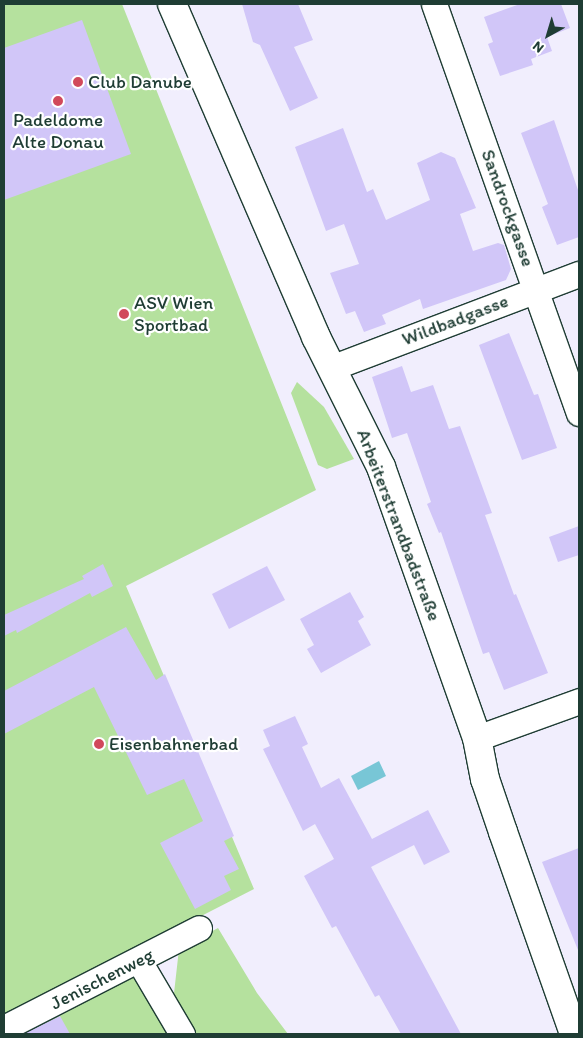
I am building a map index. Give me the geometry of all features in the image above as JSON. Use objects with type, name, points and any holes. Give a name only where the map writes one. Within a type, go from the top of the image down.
[{"type":"street","name":"Arbeiterstrandbadstraße","points":[[172,4],[331,368],[381,467],[477,738],[497,814],[574,1034]]},
{"type":"street","name":"Sandrockgasse","points":[[437,5],[579,413]]},
{"type":"street","name":"Wildbadgasse","points":[[331,368],[579,274]]},
{"type":"street","points":[[477,738],[579,701]]},
{"type":"street","name":"Jenischenweg","points":[[4,1028],[199,928]]},
{"type":"street","points":[[139,960],[182,1034]]},
{"type":"green space","points":[[4,4],[122,4],[316,490],[126,586],[254,889],[4,1017]]},
{"type":"green space","points":[[297,382],[324,407],[354,459],[327,469],[318,465],[291,393]]},
{"type":"green space","points":[[218,928],[257,993],[288,1034],[191,1034],[173,1002],[179,949]]},
{"type":"green space","points":[[134,970],[172,1034],[5,1034]]},
{"type":"water","points":[[379,761],[386,776],[358,790],[351,776]]},
{"type":"building","points":[[242,4],[298,4],[313,40],[294,47],[318,98],[290,111],[260,45],[253,42]]},
{"type":"building","points":[[520,4],[561,4],[570,28],[547,37],[552,51],[531,59],[533,65],[500,76],[488,44],[493,42],[484,17]]},
{"type":"building","name":"Padeldome Alte Donau","points":[[82,20],[131,154],[4,200],[4,48]]},
{"type":"building","points":[[554,120],[579,193],[579,237],[557,245],[542,207],[548,204],[521,133]]},
{"type":"building","points":[[343,128],[367,192],[373,189],[386,220],[430,200],[417,163],[441,152],[455,158],[476,208],[460,214],[473,251],[498,243],[504,245],[511,269],[506,280],[423,309],[420,299],[382,315],[386,324],[364,332],[355,311],[346,314],[330,273],[359,264],[344,224],[326,231],[295,147]]},
{"type":"building","points":[[509,333],[534,395],[538,394],[557,448],[522,460],[479,345]]},
{"type":"building","points":[[402,366],[411,392],[433,385],[449,429],[460,426],[492,513],[485,515],[514,595],[516,594],[548,673],[504,690],[489,652],[483,654],[441,532],[439,533],[427,504],[431,502],[407,433],[392,438],[372,377]]},
{"type":"building","points":[[579,526],[579,555],[558,562],[549,537]]},
{"type":"building","points":[[103,564],[113,586],[92,597],[90,593],[17,633],[16,630],[4,636],[4,615],[84,579],[82,576]]},
{"type":"building","points":[[267,566],[285,600],[229,629],[212,594]]},
{"type":"building","points":[[350,592],[364,617],[358,621],[371,645],[321,673],[307,649],[314,645],[300,619]]},
{"type":"building","points":[[126,627],[156,680],[165,674],[234,836],[224,841],[239,869],[224,876],[231,890],[195,909],[160,843],[203,821],[184,779],[147,795],[94,687],[4,734],[4,691]]},
{"type":"building","points":[[295,716],[308,744],[302,747],[321,788],[339,778],[372,839],[428,810],[450,852],[424,865],[414,845],[371,867],[461,1034],[401,1034],[379,995],[375,997],[336,926],[332,928],[304,876],[334,859],[315,824],[303,831],[263,749],[270,746],[263,730]]},
{"type":"building","points":[[579,848],[579,950],[578,950],[542,862]]},
{"type":"building","points":[[60,1016],[70,1034],[23,1034]]},
{"type":"place","name":"Club Danube","points":[[78,82]]},
{"type":"place","name":"Padeldome Alte Donau","points":[[58,101]]},
{"type":"place","name":"ASV Wien Sportbad","points":[[124,314]]},
{"type":"place","name":"Eisenbahnerbad","points":[[99,744]]}]
